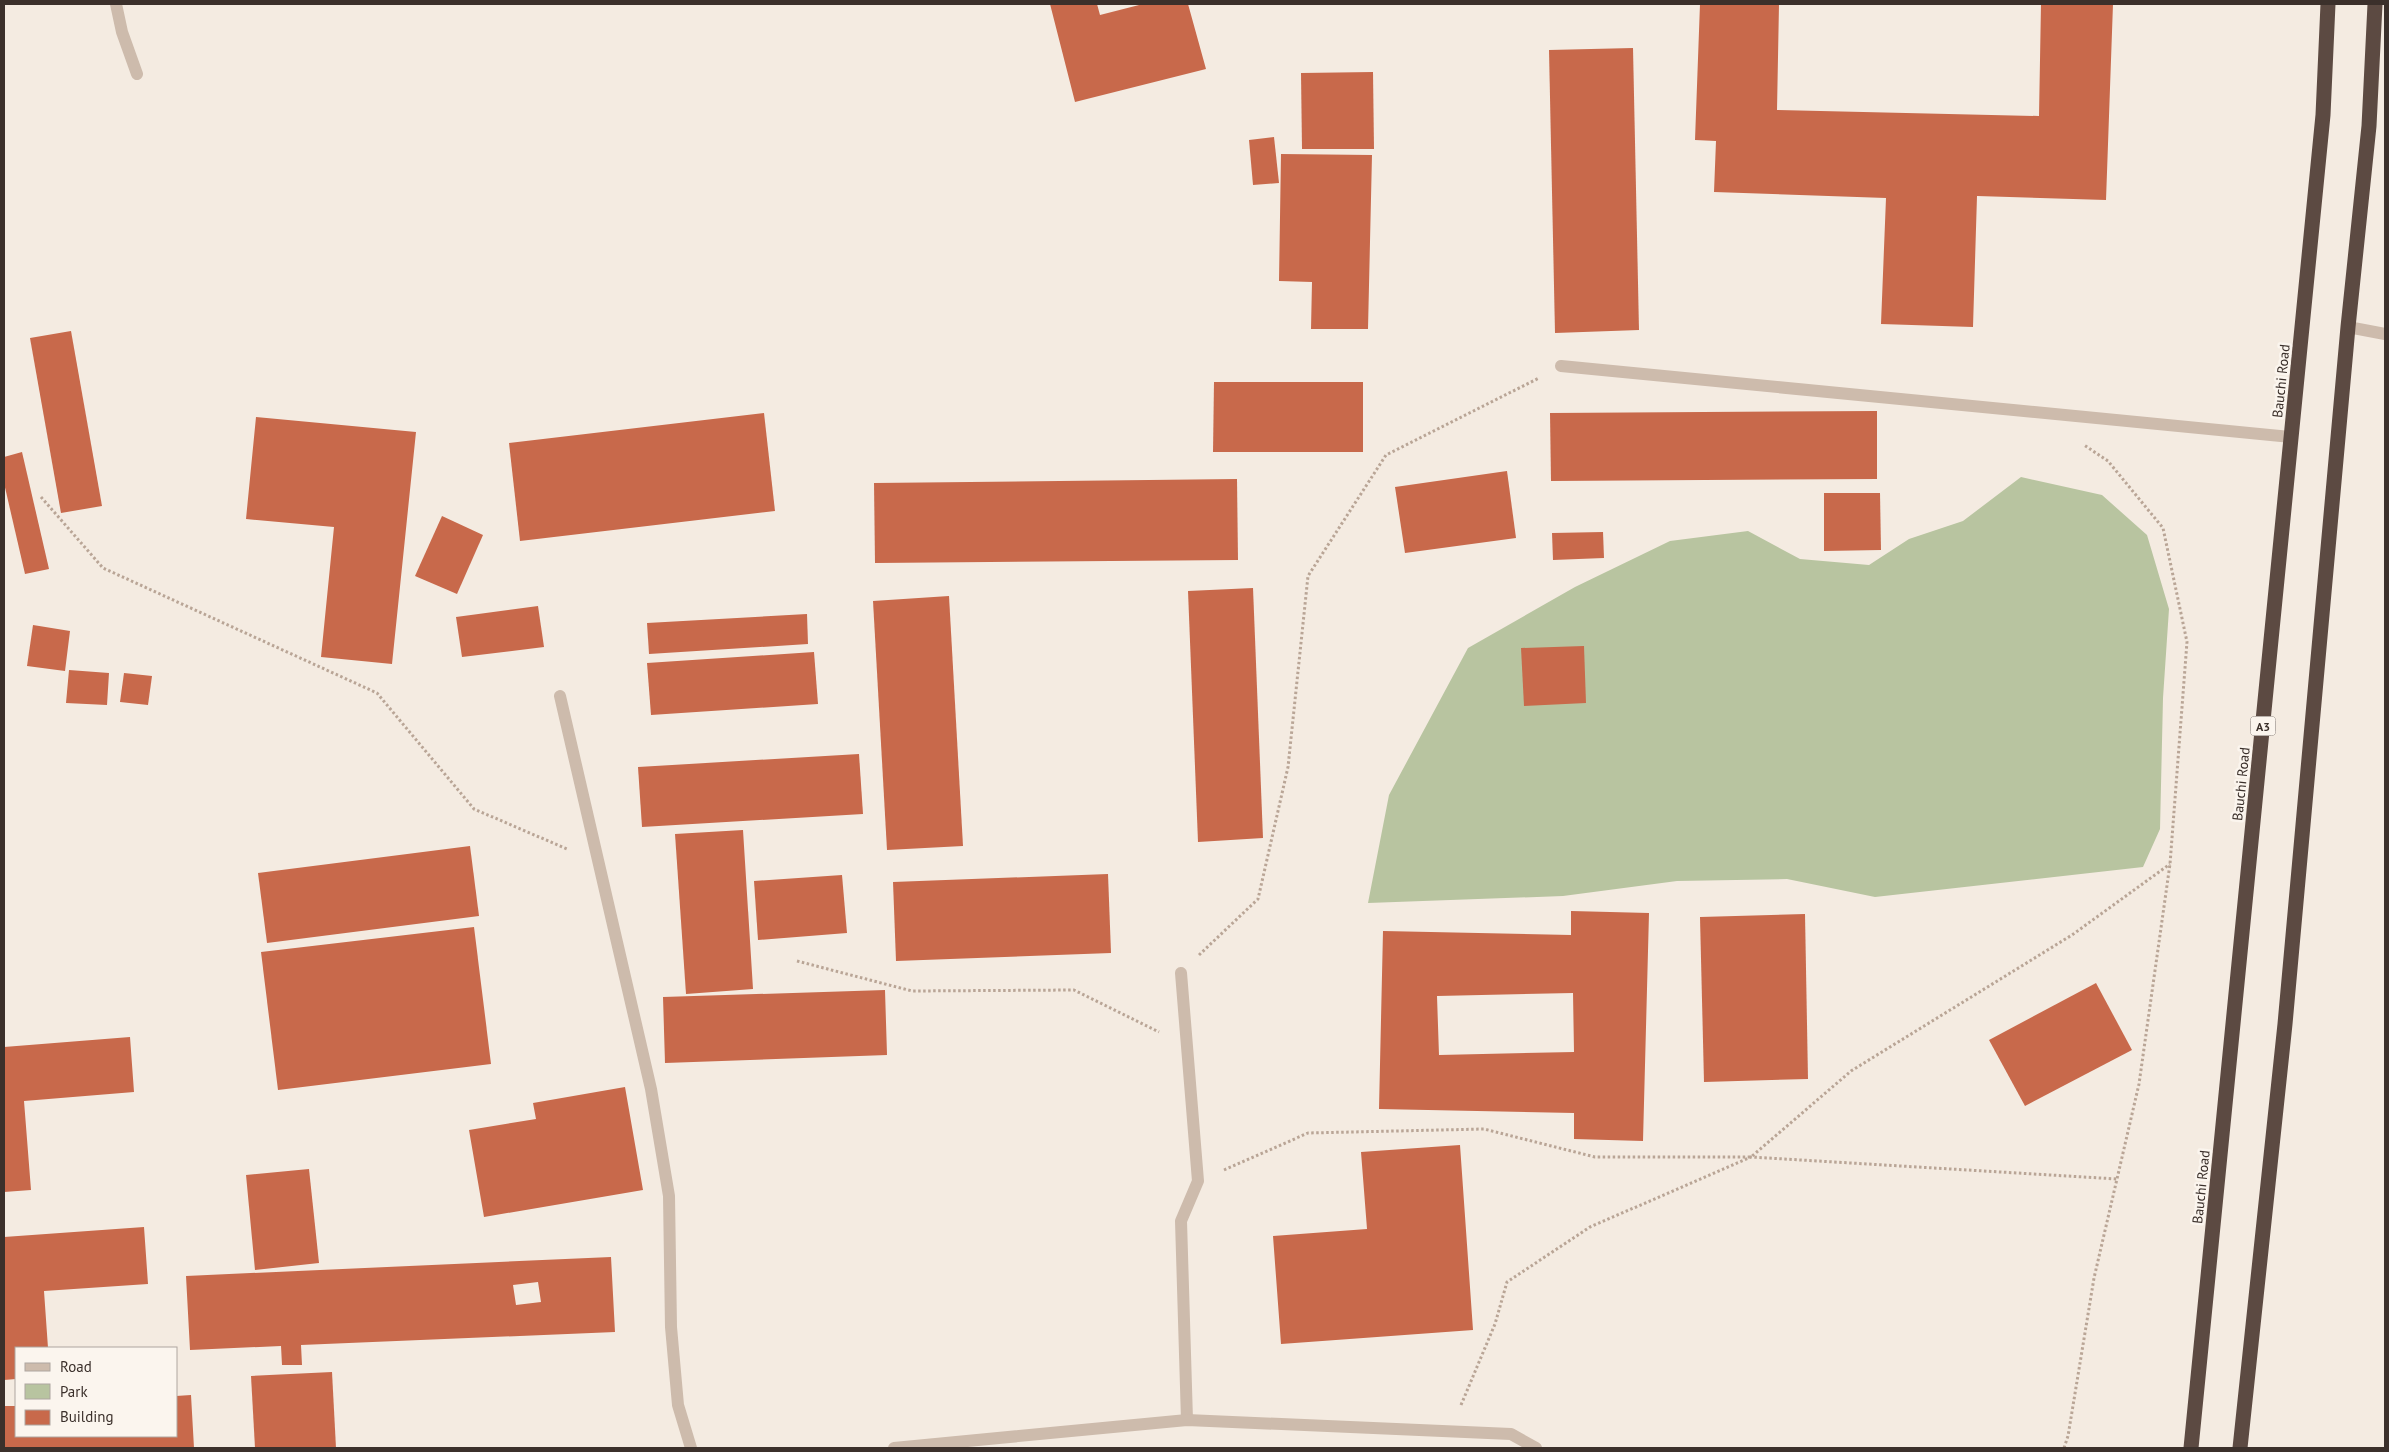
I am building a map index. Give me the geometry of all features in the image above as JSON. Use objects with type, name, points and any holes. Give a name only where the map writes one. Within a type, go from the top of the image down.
[{"type":"highway","name":"Bauchi Road","points":[[2191,1448],[2323,115],[2328,4]]},
{"type":"highway","points":[[2240,1448],[2285,1024],[2348,327],[2369,126],[2375,4]]},
{"type":"street","points":[[116,4],[122,32],[137,74]]},
{"type":"street","points":[[2348,327],[2385,334]]},
{"type":"street","points":[[1561,366],[2292,437]]},
{"type":"street","points":[[560,696],[651,1089],[669,1196],[671,1327],[678,1405],[691,1448]]},
{"type":"street","points":[[1181,973],[1198,1181],[1180,1222],[1187,1420]]},
{"type":"street","points":[[894,1448],[1187,1420],[1511,1434],[1536,1448]]},
{"type":"path","points":[[1181,973],[1258,899],[1288,767],[1308,576],[1386,455],[1561,366]]},
{"type":"path","points":[[2064,1448],[2068,1436],[2094,1278],[2139,1084],[2170,864],[2186,642],[2163,528],[2108,461],[2076,439]]},
{"type":"path","points":[[41,497],[103,568],[377,693],[474,809],[598,862]]},
{"type":"path","points":[[1450,1431],[1495,1324],[1507,1282],[1590,1227],[1751,1157],[1851,1071],[2072,935],[2170,864]]},
{"type":"path","points":[[797,961],[912,990],[1074,990],[1187,1045]]},
{"type":"path","points":[[1198,1181],[1308,1133],[1484,1129],[1595,1157],[1751,1157],[2117,1179]]},
{"type":"green space","points":[[2021,477],[2102,495],[2147,535],[2169,609],[2163,698],[2160,829],[2143,867],[1875,897],[1787,879],[1677,881],[1563,896],[1368,903],[1389,795],[1468,648],[1575,587],[1670,541],[1748,531],[1800,559],[1869,565],[1909,539],[1963,521]]},
{"type":"building","points":[[1050,4],[1097,4],[1100,15],[1143,4],[1188,4],[1206,69],[1075,102]]},
{"type":"building","points":[[1700,4],[1779,4],[1777,110],[2039,116],[2041,4],[2113,4],[2106,200],[1977,196],[1973,327],[1881,324],[1886,198],[1714,192],[1716,141],[1695,140]]},
{"type":"building","points":[[1633,48],[1639,330],[1555,333],[1549,50]]},
{"type":"building","points":[[1373,72],[1374,149],[1302,149],[1301,73]]},
{"type":"building","points":[[1274,137],[1279,183],[1253,185],[1249,140]]},
{"type":"building","points":[[1281,154],[1372,155],[1368,329],[1311,329],[1312,282],[1279,281]]},
{"type":"building","points":[[71,331],[102,506],[61,513],[30,338]]},
{"type":"building","points":[[1214,382],[1363,382],[1363,452],[1213,452]]},
{"type":"building","points":[[1877,411],[1877,479],[1551,481],[1550,413]]},
{"type":"building","points":[[764,413],[775,511],[520,541],[509,443]]},
{"type":"building","points":[[256,417],[416,432],[392,664],[321,657],[334,527],[246,519]]},
{"type":"building","points":[[22,452],[49,569],[25,574],[4,483],[4,457]]},
{"type":"building","points":[[1507,471],[1516,538],[1405,553],[1395,487]]},
{"type":"building","points":[[1237,479],[1238,560],[875,563],[874,483]]},
{"type":"building","points":[[1824,493],[1880,493],[1881,550],[1824,551]]},
{"type":"building","points":[[442,516],[483,535],[457,594],[415,576]]},
{"type":"building","points":[[1603,532],[1604,558],[1553,560],[1552,533]]},
{"type":"building","points":[[1253,588],[1263,838],[1198,842],[1188,591]]},
{"type":"building","points":[[949,596],[963,846],[887,850],[873,601]]},
{"type":"building","points":[[538,606],[544,647],[462,657],[456,617]]},
{"type":"building","points":[[807,614],[808,644],[649,654],[647,623]]},
{"type":"building","points":[[33,625],[70,631],[65,671],[27,666]]},
{"type":"building","points":[[1584,646],[1586,703],[1524,706],[1521,648]]},
{"type":"building","points":[[814,652],[818,704],[651,715],[647,663]]},
{"type":"building","points":[[69,670],[109,673],[107,705],[66,703]]},
{"type":"building","points":[[124,673],[152,676],[148,705],[120,702]]},
{"type":"building","points":[[859,754],[863,814],[642,827],[638,767]]},
{"type":"building","points":[[743,830],[753,989],[686,994],[675,834]]},
{"type":"building","points":[[470,846],[479,916],[267,943],[258,873]]},
{"type":"building","points":[[1108,874],[1111,953],[896,961],[893,882]]},
{"type":"building","points":[[842,875],[847,933],[758,940],[754,881]]},
{"type":"building","points":[[1571,911],[1649,913],[1643,1141],[1574,1139],[1574,1113],[1379,1109],[1383,931],[1571,935]],"holes":[[[1573,993],[1574,1052],[1439,1055],[1437,996]]]},
{"type":"building","points":[[1805,914],[1808,1079],[1704,1082],[1700,917]]},
{"type":"building","points":[[474,927],[491,1064],[278,1090],[261,952]]},
{"type":"building","points":[[2096,983],[2132,1050],[2025,1106],[1989,1040]]},
{"type":"building","points":[[885,990],[887,1055],[665,1063],[663,997]]},
{"type":"building","points":[[130,1037],[134,1092],[24,1101],[31,1190],[4,1192],[4,1047]]},
{"type":"building","points":[[625,1087],[643,1190],[484,1217],[469,1130],[536,1119],[533,1103]]},
{"type":"building","points":[[1460,1145],[1473,1330],[1281,1344],[1273,1236],[1367,1229],[1361,1152]]},
{"type":"building","points":[[309,1169],[319,1263],[255,1270],[246,1175]]},
{"type":"building","points":[[144,1227],[148,1284],[44,1291],[48,1347],[15,1347],[15,1379],[4,1380],[4,1237]]},
{"type":"building","points":[[611,1257],[615,1332],[301,1345],[302,1365],[282,1365],[281,1346],[190,1350],[186,1276]],"holes":[[[538,1282],[541,1302],[516,1305],[513,1285]]]},
{"type":"building","points":[[332,1372],[336,1448],[255,1448],[251,1376]]},
{"type":"building","points":[[191,1395],[194,1448],[4,1448],[4,1406],[15,1406],[15,1437],[178,1437],[178,1396]]}]
